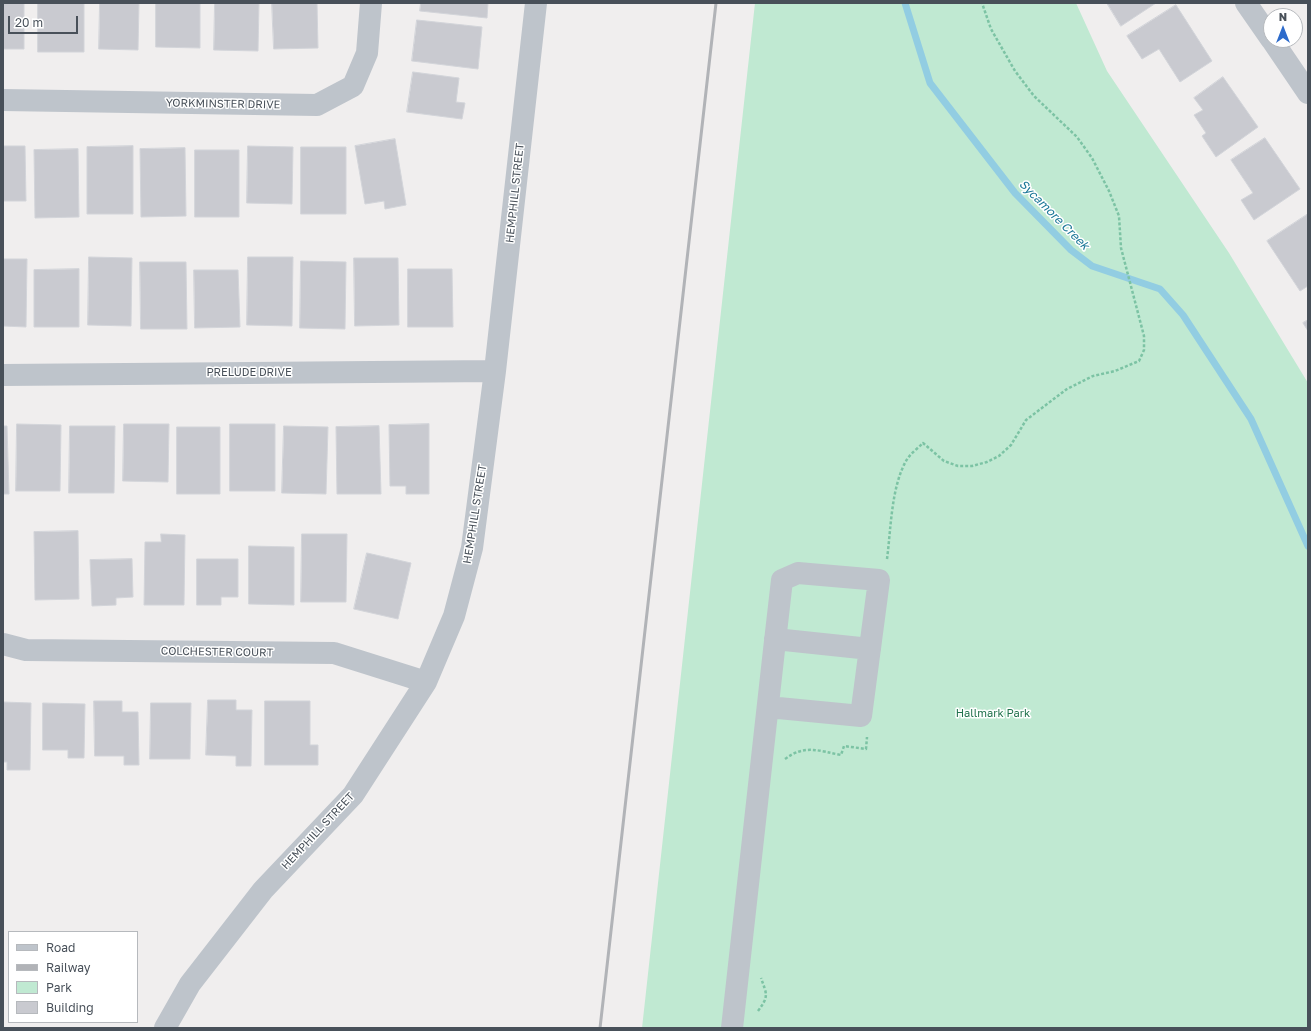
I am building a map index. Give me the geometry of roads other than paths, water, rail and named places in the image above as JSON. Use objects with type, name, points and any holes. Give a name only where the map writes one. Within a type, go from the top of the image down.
[{"type":"street","name":"YORKMINSTER DRIVE","points":[[3,100],[318,105],[353,86],[367,53],[371,3]]},
{"type":"street","name":"HEMPHILL STREET","points":[[165,1028],[190,984],[263,890],[353,795],[426,682],[454,616],[472,548],[495,371],[536,3]]},
{"type":"street","points":[[1246,3],[1263,28]]},
{"type":"street","points":[[1277,48],[1308,93]]},
{"type":"street","name":"PRELUDE DRIVE","points":[[3,375],[495,371]]},
{"type":"street","points":[[732,1028],[782,580],[798,573],[879,580],[862,716],[768,707]]},
{"type":"street","points":[[775,639],[870,649]]},
{"type":"street","name":"COLCHESTER COURT","points":[[3,644],[26,650],[334,653],[426,682]]},
{"type":"waterway","name":"Sycamore Creek","points":[[905,3],[930,83],[1015,193],[1071,250],[1092,266],[1160,289],[1183,315],[1251,419],[1308,546]]},
{"type":"railway","points":[[600,1028],[716,3]]},
{"type":"park label","name":"Hallmark Park","points":[[993,714]]}]
